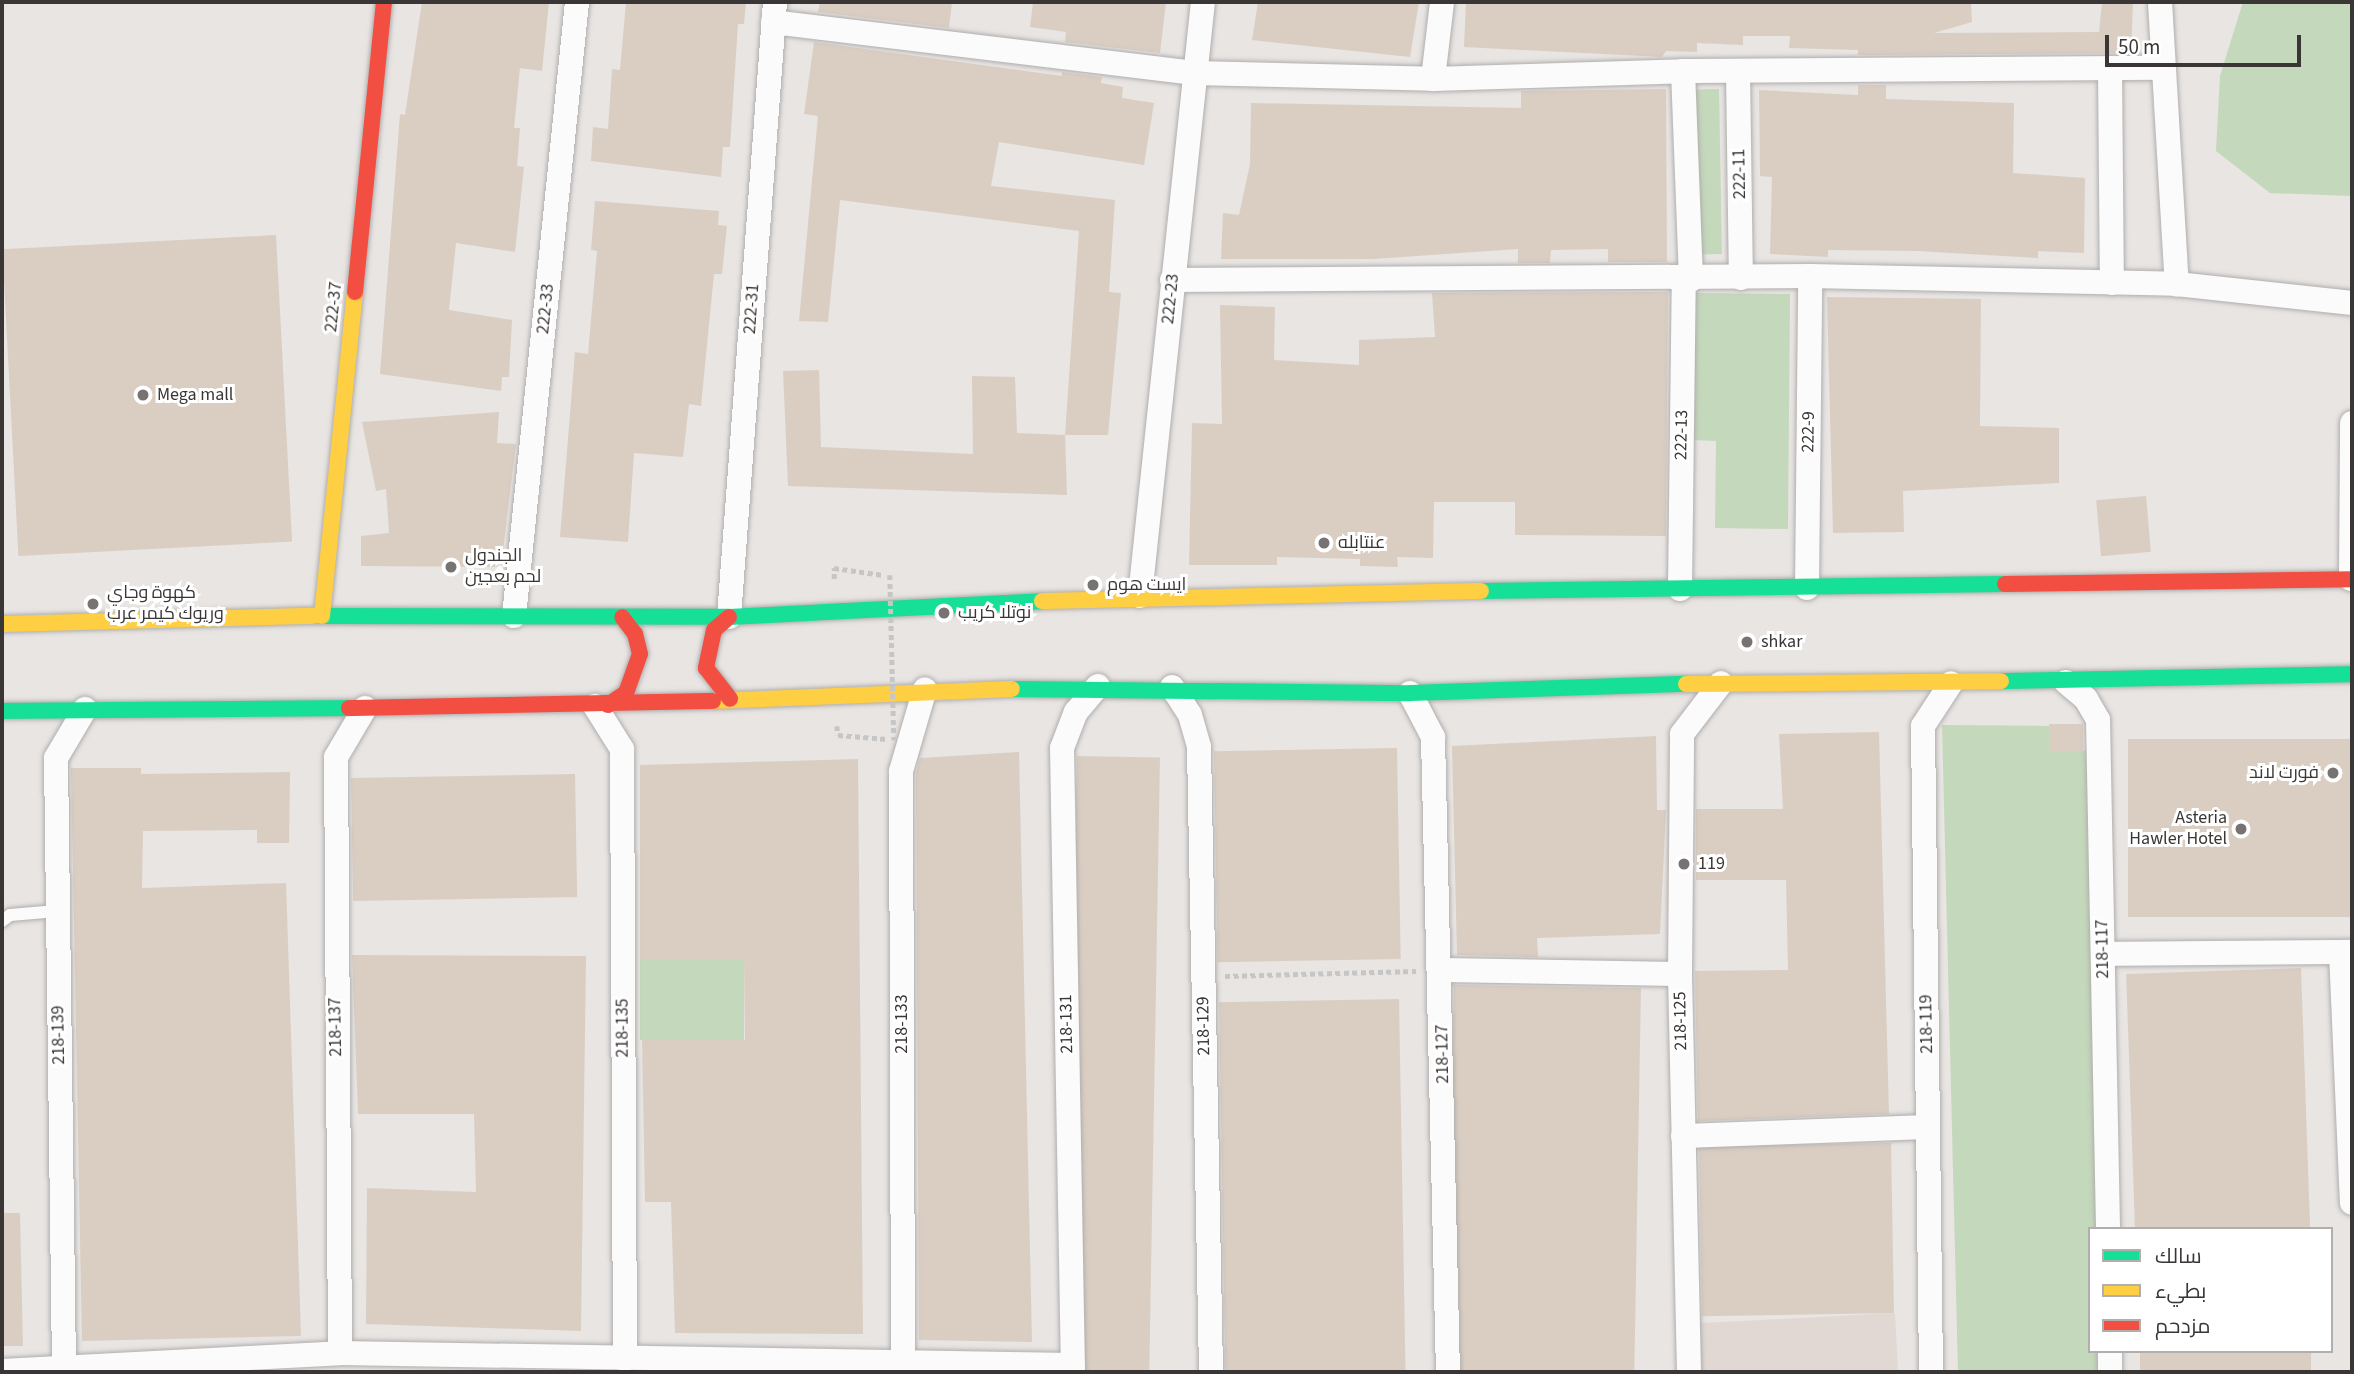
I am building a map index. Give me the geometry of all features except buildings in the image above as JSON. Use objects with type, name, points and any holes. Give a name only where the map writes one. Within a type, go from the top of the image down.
[{"type":"main road","name":"222-37","points":[[322,616],[384,2]]},
{"type":"main road","points":[[2,624],[322,616],[729,617],[1140,596],[2352,579]]},
{"type":"main road","points":[[602,706],[626,693],[640,654],[635,634],[622,617]]},
{"type":"main road","points":[[729,617],[706,648],[706,668],[730,699]]},
{"type":"main road","points":[[2,710],[602,706],[925,689],[1098,686],[1410,693],[1721,683],[2066,682],[2352,674]]},
{"type":"street","name":"222-33","points":[[514,616],[577,2]]},
{"type":"street","name":"222-23","points":[[1140,596],[1203,2]]},
{"type":"street","points":[[1433,79],[1442,2]]},
{"type":"street","points":[[2160,2],[2161,68],[2177,284]]},
{"type":"street","points":[[774,12],[1195,73],[1433,79],[1683,71],[2161,68]]},
{"type":"street","name":"222-31","points":[[729,617],[774,12]]},
{"type":"street","points":[[2110,68],[2112,283]]},
{"type":"street","name":"222-13","points":[[1680,589],[1688,280],[1683,71]]},
{"type":"street","name":"222-11","points":[[1738,71],[1741,278]]},
{"type":"street","points":[[1172,280],[1688,280],[1810,276],[2177,284],[2352,303]]},
{"type":"street","name":"222-9","points":[[1807,588],[1810,276]]},
{"type":"street","points":[[2352,423],[2352,579]]},
{"type":"street","name":"218-117","points":[[2066,682],[2086,699],[2098,720],[2108,1227]]},
{"type":"street","name":"218-125","points":[[1689,1372],[1680,974],[1682,734],[1721,683]]},
{"type":"street","name":"218-119","points":[[1931,1372],[1923,726],[1951,683]]},
{"type":"street","name":"218-131","points":[[1073,1369],[1062,748],[1076,712],[1098,686]]},
{"type":"street","name":"218-129","points":[[1171,687],[1190,715],[1199,747],[1211,1372]]},
{"type":"street","name":"218-133","points":[[903,1362],[901,771],[925,689]]},
{"type":"street","name":"218-127","points":[[1410,693],[1433,737],[1442,970],[1448,1372]]},
{"type":"street","name":"218-135","points":[[602,706],[622,749],[625,1359]]},
{"type":"street","name":"218-137","points":[[340,1353],[335,757],[365,708]]},
{"type":"street","name":"218-139","points":[[64,1368],[56,758],[85,709]]},
{"type":"street","points":[[2103,954],[2347,952],[2352,1203]]},
{"type":"street","points":[[1442,970],[1680,974]]},
{"type":"street","points":[[1684,1136],[1928,1127]]},
{"type":"street","points":[[2,1371],[340,1353],[903,1362],[1073,1369]]},
{"type":"street","points":[[2110,1353],[2110,1372]]},
{"type":"lane","points":[[2,921],[10,915],[57,911]]},
{"type":"path","points":[[834,568],[890,575],[894,740],[838,735]]},
{"type":"path","points":[[1203,977],[1442,970]]},
{"type":"shaded area","points":[[1895,1313],[1898,1372],[1700,1372],[1697,1323]]},
{"type":"green space","points":[[2243,2],[2352,2],[2352,196],[2270,193],[2216,151],[2220,76]]},
{"type":"green space","points":[[1696,89],[1719,89],[1722,254],[1699,254]]},
{"type":"green space","points":[[1694,293],[1790,294],[1788,529],[1715,528],[1716,441],[1693,440]]},
{"type":"green space","points":[[1942,725],[2049,726],[2051,752],[2100,750],[2100,1227],[2088,1227],[2088,1353],[2100,1353],[2100,1372],[1958,1372]]},
{"type":"green space","points":[[640,959],[744,959],[744,1040],[640,1040]]},
{"type":"traffic: fast","points":[[1481,591],[2005,584]]},
{"type":"traffic: fast","points":[[315,616],[729,617],[1042,601]]},
{"type":"traffic: fast","points":[[2001,681],[2352,674]]},
{"type":"traffic: fast","points":[[1012,689],[1410,693],[1686,684]]},
{"type":"traffic: fast","points":[[2,711],[349,708]]},
{"type":"traffic: slow","points":[[322,616],[355,292]]},
{"type":"traffic: slow","points":[[1042,601],[1481,591]]},
{"type":"traffic: slow","points":[[2,624],[315,616]]},
{"type":"traffic: slow","points":[[1686,684],[2001,681]]},
{"type":"traffic: slow","points":[[713,701],[1012,689]]},
{"type":"traffic: jam","points":[[355,292],[384,2]]},
{"type":"traffic: jam","points":[[2005,584],[2352,579]]},
{"type":"traffic: jam","points":[[608,705],[626,693],[640,654],[635,634],[622,617]]},
{"type":"traffic: jam","points":[[729,617],[714,630],[706,668],[730,699]]},
{"type":"traffic: jam","points":[[349,708],[713,701]]},
{"type":"place","name":"Mega mall","points":[[143,395]]},
{"type":"place","name":"عنتابله","points":[[1324,543]]},
{"type":"place","name":"الجندول لحم بعجين","points":[[451,567]]},
{"type":"place","name":"ايست هوم","points":[[1093,585]]},
{"type":"place","name":"كهوة وجاي وريوك كيمر عرب","points":[[93,604]]},
{"type":"place","name":"نوتلا كريب","points":[[944,613]]},
{"type":"place","name":"shkar","points":[[1747,642]]},
{"type":"place","name":"فورت لاند","points":[[2333,773]]},
{"type":"place","name":"Asteria Hawler Hotel","points":[[2241,829]]},
{"type":"place","name":"119","points":[[1684,864]]}]
